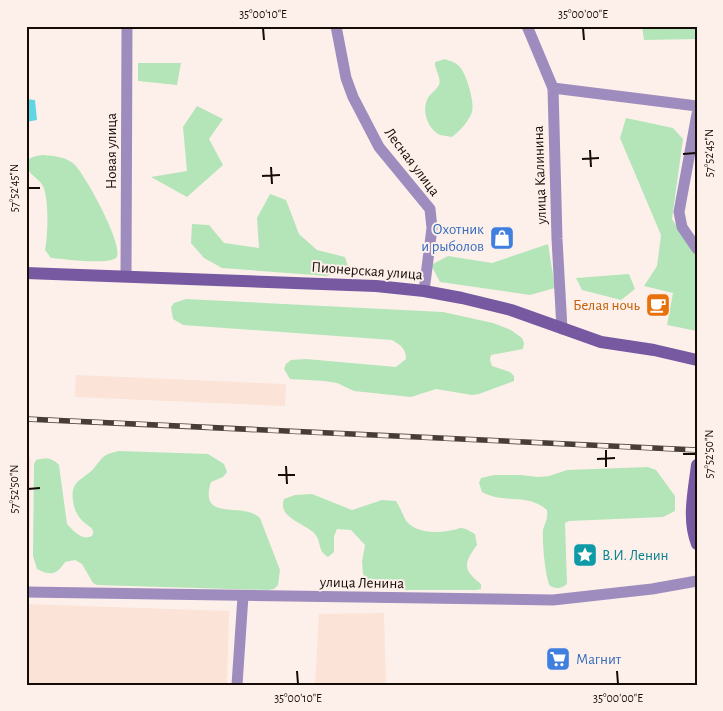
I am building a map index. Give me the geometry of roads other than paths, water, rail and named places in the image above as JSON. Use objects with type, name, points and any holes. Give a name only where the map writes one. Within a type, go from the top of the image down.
[{"type":"street","name":"Новая улица","points":[[126,276],[127,26]]},
{"type":"street","name":"Лесная улица","points":[[336,26],[346,78],[353,97],[379,147],[430,209],[432,228],[424,291]]},
{"type":"street","name":"улица Калинина","points":[[527,26],[553,88],[557,239],[562,329]]},
{"type":"street","points":[[553,88],[697,106]]},
{"type":"street","points":[[697,114],[679,212],[682,227],[697,249]]},
{"type":"street","name":"Пионерская улица","points":[[26,273],[376,286],[424,291],[511,310],[601,342],[654,350],[697,360]]},
{"type":"street","points":[[697,465],[692,495],[692,518],[697,544]]},
{"type":"street","name":"улица Ленина","points":[[26,592],[553,600],[652,590],[697,581]]},
{"type":"street","points":[[238,685],[243,596]]},
{"type":"water","points":[[26,99],[35,100],[37,120],[26,122]]},
{"type":"railway","points":[[26,419],[697,450]]},
{"type":"place","name":"Охотник и рыболов","points":[[502,238]]},
{"type":"place","name":"Белая ночь","points":[[658,305]]},
{"type":"place","name":"В.И. Ленин","points":[[585,555]]},
{"type":"place","name":"Магнит","points":[[558,659]]}]
